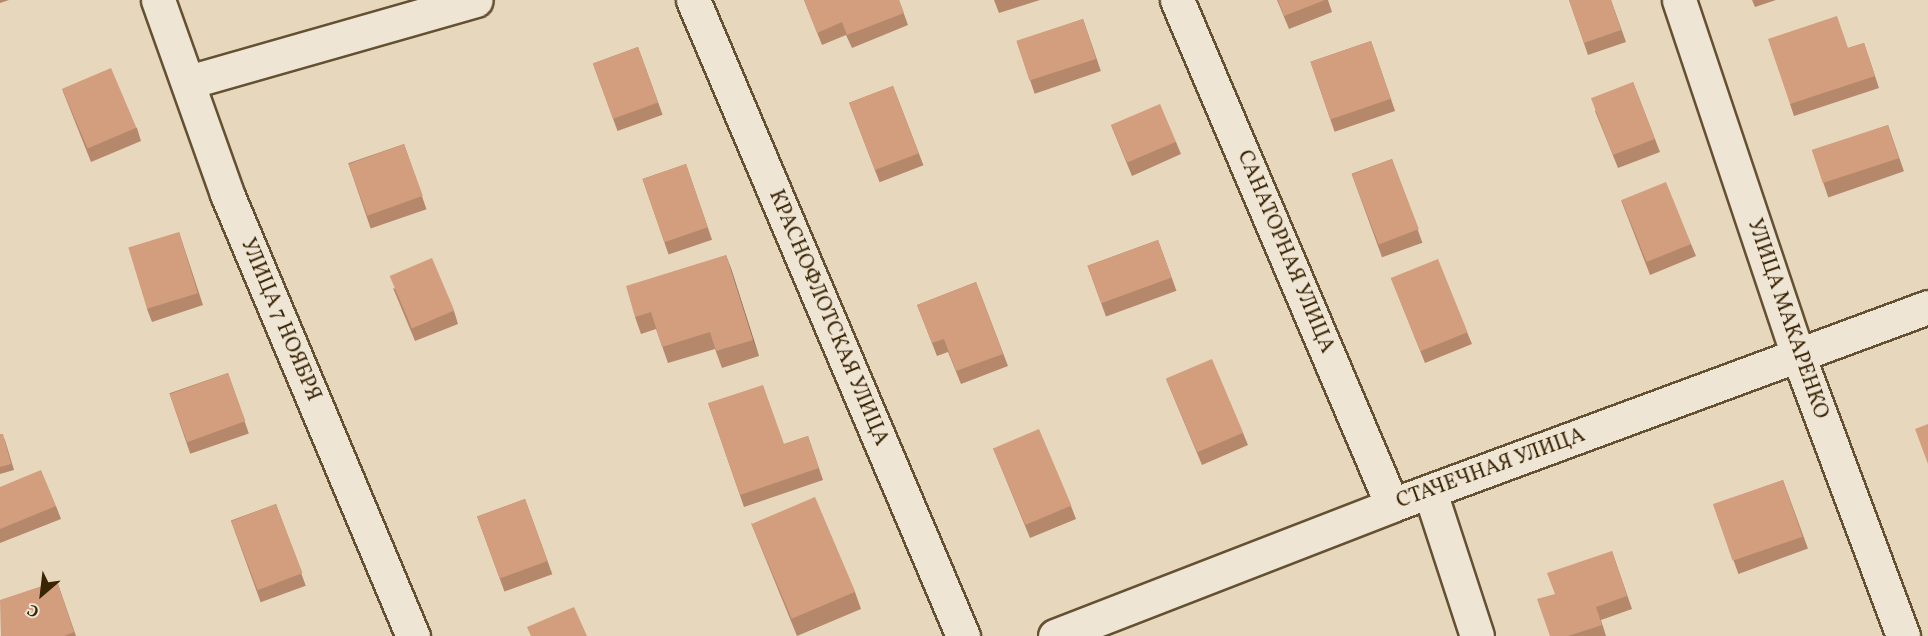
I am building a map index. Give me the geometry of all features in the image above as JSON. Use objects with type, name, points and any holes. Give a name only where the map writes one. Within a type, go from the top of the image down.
[{"type":"street","name":"УЛИЦА 7 НОЯБРЯ","points":[[158,0],[227,194],[413,636]]},
{"type":"street","points":[[188,82],[476,0]]},
{"type":"street","name":"КРАСНОФЛОТСКАЯ УЛИЦА","points":[[693,0],[963,636]]},
{"type":"street","name":"САНАТОРНАЯ УЛИЦА","points":[[1177,0],[1392,505]]},
{"type":"street","name":"УЛИЦА МАКАРЕНКО","points":[[1679,0],[1798,355],[1903,636]]},
{"type":"street","name":"СТАЧЕЧНАЯ УЛИЦА","points":[[1055,636],[1392,505],[1928,307]]},
{"type":"street","points":[[1430,492],[1477,636]]},
{"type":"building","points":[[804,0],[899,0],[904,13],[847,35],[842,22],[817,33]]},
{"type":"building","points":[[1278,0],[1325,0],[1284,16]]},
{"type":"building","points":[[1569,0],[1611,0],[1621,30],[1584,43]]},
{"type":"building","points":[[1837,16],[1848,48],[1864,43],[1875,76],[1790,104],[1768,39]]},
{"type":"building","points":[[1083,19],[1096,59],[1029,81],[1016,41]]},
{"type":"building","points":[[1371,41],[1391,99],[1330,120],[1310,62]]},
{"type":"building","points":[[638,47],[658,102],[613,119],[593,63]]},
{"type":"building","points":[[111,68],[136,128],[88,149],[62,89]]},
{"type":"building","points":[[1633,82],[1655,139],[1613,155],[1591,98]]},
{"type":"building","points":[[893,86],[919,153],[875,170],[849,103]]},
{"type":"building","points":[[1160,104],[1176,142],[1127,162],[1111,125]]},
{"type":"building","points":[[1888,125],[1899,158],[1823,183],[1812,150]]},
{"type":"building","points":[[404,144],[423,196],[367,216],[349,164]]},
{"type":"building","points":[[1392,159],[1419,229],[1379,244],[1352,174]]},
{"type":"building","points":[[686,164],[708,227],[664,242],[643,179]]},
{"type":"building","points":[[1666,182],[1691,244],[1647,262],[1621,200]]},
{"type":"building","points":[[179,232],[198,293],[147,309],[128,247]]},
{"type":"building","points":[[1158,240],[1172,278],[1101,303],[1088,266]]},
{"type":"building","points":[[726,255],[753,340],[716,351],[710,332],[662,347],[651,312],[635,317],[626,286]]},
{"type":"building","points":[[432,258],[454,310],[412,328],[390,276]]},
{"type":"building","points":[[1438,259],[1468,332],[1420,351],[1391,278]]},
{"type":"building","points":[[976,282],[1003,354],[956,371],[944,339],[932,343],[917,305]]},
{"type":"building","points":[[1212,359],[1243,433],[1197,452],[1166,379]]},
{"type":"building","points":[[228,373],[245,421],[187,442],[170,394]]},
{"type":"building","points":[[763,385],[784,444],[808,436],[819,468],[740,495],[708,403]]},
{"type":"building","points":[[1928,424],[1928,464],[1915,429]]},
{"type":"building","points":[[1039,429],[1071,505],[1025,525],[993,449]]},
{"type":"building","points":[[0,434],[3,434],[11,464],[0,467]]},
{"type":"building","points":[[41,470],[56,506],[0,529],[0,487]]},
{"type":"building","points":[[1783,480],[1803,537],[1733,561],[1713,504]]},
{"type":"building","points":[[815,497],[855,592],[792,619],[751,524]]},
{"type":"building","points":[[525,499],[548,561],[500,578],[477,516]]},
{"type":"building","points":[[276,504],[303,573],[258,590],[231,521]]},
{"type":"building","points":[[1612,551],[1627,596],[1596,607],[1602,625],[1568,636],[1550,636],[1537,599],[1555,594],[1547,573]]},
{"type":"building","points":[[57,581],[74,632],[64,636],[1,636],[0,600]]},
{"type":"building","points":[[574,607],[587,636],[531,636],[527,627]]}]
